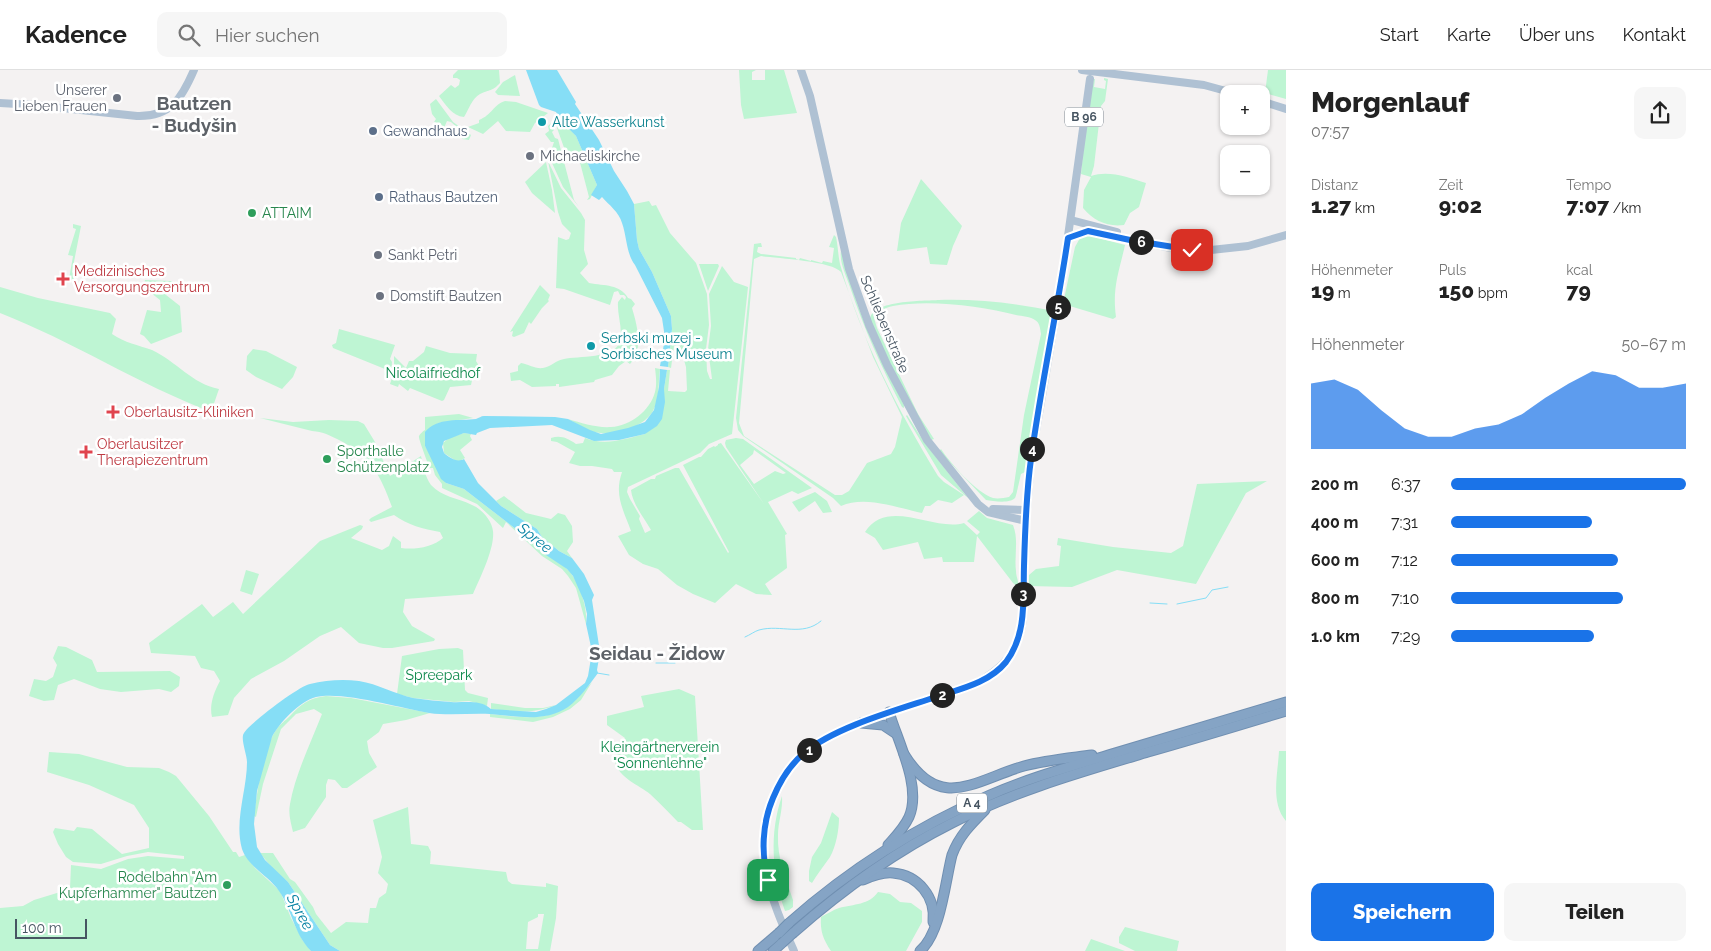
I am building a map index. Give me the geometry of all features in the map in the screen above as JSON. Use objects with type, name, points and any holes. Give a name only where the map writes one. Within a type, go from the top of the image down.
[{"type":"highway","name":"A 4","points":[[758,951],[836,885],[881,853],[930,824],[991,794],[1055,770],[1286,702]]},
{"type":"highway","name":"A 4","points":[[773,951],[847,888],[873,870],[920,840],[991,804],[1074,775],[1286,711]]},
{"type":"highway","points":[[889,712],[904,754],[914,770],[922,778],[938,786],[957,788],[970,786],[1046,761],[1097,754],[1112,754]]},
{"type":"highway","points":[[861,723],[882,725],[895,733]]},
{"type":"highway","points":[[881,853],[906,823],[912,808],[912,787],[904,754]]},
{"type":"highway","points":[[919,951],[929,941],[936,926],[956,845],[968,827],[991,804]]},
{"type":"highway","points":[[847,888],[874,876],[892,872],[903,874],[920,884],[929,896],[934,915],[929,932],[919,951]]},
{"type":"main road","points":[[0,103],[138,116],[152,115],[167,109],[182,95],[194,70]]},
{"type":"main road","name":"Schliebenstraße","points":[[801,70],[810,96],[849,269],[869,325],[884,359],[927,440],[982,507],[995,514],[1026,521]]},
{"type":"main road","points":[[1082,70],[1204,85],[1220,89]]},
{"type":"main road","name":"B 96","points":[[794,951],[766,872],[764,830],[767,816],[781,782],[795,762],[821,741],[861,723],[974,684],[991,675],[1004,664],[1020,636],[1023,620],[1026,510],[1031,460],[1058,308],[1090,79]]},
{"type":"main road","points":[[1270,104],[1286,109]]},
{"type":"main road","points":[[1070,224],[1088,231],[1192,250],[1223,250],[1255,244],[1286,235]]},
{"type":"main road","points":[[1070,224],[1132,236],[1153,244]]},
{"type":"main road","points":[[1068,238],[1088,231]]},
{"type":"main road","points":[[982,507],[1026,510]]},
{"type":"green space","points":[[458,70],[499,70],[500,83],[493,89],[477,96],[472,101],[464,117],[456,115],[439,96],[451,85],[455,88],[459,85],[460,80],[453,78],[453,75]]},
{"type":"green space","points":[[739,70],[756,70],[752,72],[752,80],[765,80],[765,70],[784,70],[797,113],[744,119],[741,105]]},
{"type":"green space","points":[[1268,70],[1286,70],[1286,99],[1270,94],[1270,85],[1266,85]]},
{"type":"green space","points":[[515,75],[520,96],[498,95],[495,92],[503,82]]},
{"type":"green space","points":[[1104,78],[1108,79],[1105,101],[1101,106],[1094,166],[1091,176],[1111,174],[1146,183],[1139,207],[1130,213],[1124,225],[1112,225],[1101,222],[1083,208],[1084,190],[1091,177],[1081,174],[1088,104],[1094,79],[1094,87],[1105,89],[1106,81]]},
{"type":"green space","points":[[436,99],[453,122],[471,135],[469,140],[462,139],[463,135],[457,133],[459,129],[451,122],[447,121],[444,128],[441,127],[442,125],[434,122],[436,119],[432,114],[430,104]]},
{"type":"green space","points":[[501,102],[516,102],[548,113],[535,123],[530,132],[506,131],[498,121],[483,134],[468,127],[479,123],[479,120]]},
{"type":"green space","points":[[559,118],[576,136],[597,185],[590,199],[587,200],[589,197],[578,155],[567,156],[557,128],[557,119]]},
{"type":"green space","points":[[554,120],[552,124],[554,130],[552,132],[555,138],[558,139],[574,200],[579,207],[563,187],[547,152],[551,151],[554,142],[551,142],[545,134],[549,131],[548,126]]},
{"type":"green space","points":[[548,161],[561,188],[585,220],[584,250],[588,264],[580,273],[589,283],[616,288],[631,299],[635,304],[632,308],[637,329],[638,345],[637,352],[630,364],[626,361],[612,375],[595,380],[594,382],[559,387],[559,384],[556,384],[556,386],[532,387],[520,380],[511,381],[510,373],[518,371],[518,366],[521,363],[543,368],[561,360],[604,354],[617,347],[621,336],[618,302],[622,297],[625,300],[626,297],[620,295],[618,291],[614,292],[610,305],[556,288],[558,237],[566,240],[569,239],[571,233],[562,224],[558,212]]},
{"type":"green space","points":[[546,162],[555,213],[532,193],[525,182]]},
{"type":"green space","points":[[921,179],[962,226],[947,265],[930,264],[927,247],[897,251],[901,223]]},
{"type":"green space","points":[[649,201],[652,206],[656,205],[670,233],[696,263],[707,294],[709,325],[706,349],[707,371],[710,379],[712,379],[708,349],[711,326],[709,294],[722,266],[734,282],[748,287],[732,434],[709,444],[700,453],[628,487],[627,492],[640,516],[639,519],[645,533],[651,530],[636,505],[631,490],[651,479],[655,479],[656,476],[679,468],[728,553],[683,465],[701,457],[708,449],[721,443],[764,504],[726,447],[726,440],[743,439],[812,488],[798,494],[792,491],[768,502],[787,534],[785,535],[787,568],[765,584],[772,595],[756,594],[736,584],[715,603],[693,594],[677,585],[658,569],[643,564],[629,555],[618,536],[631,531],[619,495],[622,472],[569,463],[575,452],[557,442],[551,441],[551,438],[561,437],[576,444],[583,443],[585,438],[608,442],[645,434],[664,389],[667,370],[670,370],[668,391],[685,392],[687,390],[686,367],[680,346],[674,346],[671,368],[668,367],[672,329],[671,316],[652,272],[639,249],[634,204]],"holes":[[[754,450],[786,473],[783,474],[775,471],[754,484],[740,465],[753,454]]]},
{"type":"green space","points":[[73,224],[81,226],[72,272],[74,280],[69,279],[73,256],[68,255],[76,229],[73,228]]},
{"type":"green space","points":[[834,235],[836,237],[840,264],[851,298],[841,272],[836,268],[791,259],[761,256],[754,259],[739,423],[744,436],[835,495],[842,495],[849,491],[867,463],[891,454],[895,447],[902,417],[873,357],[863,329],[895,400],[938,476],[964,495],[952,503],[938,500],[930,506],[925,506],[922,513],[871,502],[850,503],[841,506],[833,498],[743,436],[738,430],[736,418],[754,244],[761,243],[762,247],[758,247],[757,252],[761,254],[832,263],[834,248],[829,247]]},
{"type":"green space","points":[[1087,235],[1125,245],[1118,272],[1115,297],[1116,317],[1113,319],[1063,304],[1075,247],[1080,238]]},
{"type":"green space","points":[[841,250],[861,315],[904,408],[887,378],[861,318],[843,268]]},
{"type":"green space","points":[[699,264],[718,264],[719,266],[708,291]]},
{"type":"green space","points":[[145,280],[171,281],[177,284],[166,295],[180,306],[182,332],[151,344],[140,334],[147,310],[161,312],[160,300],[151,293],[142,291]]},
{"type":"green space","points":[[540,285],[550,295],[549,301],[531,324],[529,322],[524,333],[512,336],[513,331],[510,332]]},
{"type":"green space","points":[[0,287],[38,298],[110,313],[116,319],[112,334],[127,342],[152,350],[192,377],[219,389],[211,412],[157,389],[53,336],[0,313]]},
{"type":"green space","points":[[911,301],[997,302],[1054,311],[1025,472],[1021,474],[1016,497],[1012,500],[1001,502],[986,500],[939,451],[941,449],[964,477],[979,490],[993,498],[1009,497],[1013,492],[1024,415],[1041,334],[1040,326],[1037,321],[1029,317],[955,304],[907,304],[890,307],[878,313],[874,318],[877,328],[918,414],[934,439],[931,440],[892,368],[870,319],[873,313],[889,305]]},
{"type":"green space","points":[[339,329],[395,345],[390,359],[392,362],[391,377],[384,375],[385,369],[333,348],[332,345],[336,343]]},
{"type":"green space","name":"Nicolaifriedhof","points":[[426,346],[450,353],[477,354],[476,361],[479,366],[474,371],[471,385],[450,387],[442,401],[410,388],[408,391],[399,384],[398,387],[390,384],[394,372],[394,356],[406,368],[409,361],[413,361],[424,352]]},
{"type":"green space","points":[[253,349],[266,351],[297,367],[293,377],[282,389],[256,377],[246,370],[247,356]]},
{"type":"green space","points":[[655,368],[660,369],[658,396],[653,411],[644,421],[615,433],[597,433],[568,419],[600,427],[618,426],[632,420],[644,411],[652,399],[656,386]]},
{"type":"green space","points":[[459,414],[473,418],[438,423],[425,446],[446,483],[464,489],[526,537],[532,537],[546,553],[567,569],[582,595],[586,610],[586,624],[576,588],[562,569],[542,556],[506,522],[503,528],[477,504],[442,488],[442,484],[435,475],[433,468],[429,468],[419,438],[420,434],[425,430],[425,417]]},
{"type":"green space","points":[[907,415],[924,442],[968,498],[941,475]]},
{"type":"green space","points":[[260,418],[293,422],[358,421],[364,424],[375,442],[390,476],[421,456],[426,475],[435,489],[476,507],[486,516],[491,523],[493,531],[492,546],[473,594],[405,599],[403,612],[412,626],[435,639],[434,641],[383,648],[359,643],[341,627],[320,636],[284,661],[251,679],[234,698],[228,715],[212,717],[213,699],[220,681],[214,671],[201,668],[195,656],[151,653],[149,643],[202,604],[213,617],[233,602],[243,614],[320,541],[360,525],[363,526],[362,529],[351,538],[382,550],[389,546],[393,536],[401,542],[401,548],[406,549],[429,546],[443,538],[440,532],[416,526],[394,515],[371,522],[369,520],[371,518],[392,507],[378,475],[366,459],[348,445],[325,434]]},
{"type":"green space","points":[[464,433],[471,434],[472,440],[460,450],[465,458],[456,461],[444,453],[443,443],[449,438]]},
{"type":"green space","points":[[1267,481],[1246,493],[1196,584],[1117,570],[1072,587],[1028,586],[1029,575],[1036,569],[1059,566],[1061,546],[1057,545],[1058,538],[1113,547],[1171,553],[1183,546],[1197,484]]},
{"type":"green space","points":[[815,492],[827,501],[832,512],[823,513],[815,501],[799,512],[792,502]]},
{"type":"green space","points":[[504,496],[526,513],[551,519],[558,513],[565,515],[572,526],[573,542],[567,551],[572,558],[559,551],[542,537],[537,529],[496,501]]},
{"type":"green space","points":[[979,511],[987,518],[1013,525],[1016,536],[1016,573],[1019,588],[1013,583],[977,536],[974,562],[943,562],[942,557],[924,559],[918,542],[883,550],[875,538],[865,532],[875,522],[886,517],[899,516],[952,525],[964,523],[977,535],[980,532],[967,521]]},
{"type":"green space","points":[[246,570],[259,574],[252,595],[240,591]]},
{"type":"green space","points":[[58,646],[66,647],[92,660],[97,672],[170,671],[180,677],[179,686],[171,692],[159,689],[121,692],[100,689],[74,679],[58,685],[54,700],[44,701],[29,696],[34,679],[46,681],[53,677],[57,665],[53,658]]},
{"type":"green space","name":"Spreepark","points":[[458,648],[463,650],[465,690],[468,693],[488,698],[487,706],[469,701],[454,702],[413,698],[397,694],[402,656],[439,649]]},
{"type":"green space","points":[[592,682],[581,700],[570,709],[553,717],[533,722],[490,717],[490,714],[533,717],[554,713],[564,709],[573,702]]},
{"type":"green space","name":"Kleingärtnerverein \"Sonnenlehne\"","points":[[679,689],[695,696],[703,830],[692,830],[678,822],[650,794],[625,777],[617,768],[615,755],[625,738],[607,725],[607,716],[644,707],[641,696]]},
{"type":"green space","points":[[326,696],[351,698],[430,713],[383,724],[379,732],[367,741],[369,753],[377,767],[347,788],[342,788],[335,780],[328,779],[326,797],[305,828],[293,832],[289,811],[292,793],[322,714],[314,709],[296,714],[281,729],[263,784],[256,817],[254,816],[255,806],[264,759],[271,738],[279,726],[306,702]]},
{"type":"green space","points":[[491,703],[525,708],[543,708],[556,705],[540,710],[516,711],[491,709]]},
{"type":"green space","points":[[1279,751],[1286,751],[1286,821],[1281,814],[1276,797]]},
{"type":"green space","points":[[49,752],[79,754],[127,767],[159,768],[176,776],[209,816],[233,852],[236,852],[239,857],[245,855],[255,868],[280,891],[291,918],[303,941],[311,951],[0,951],[0,908],[23,906],[34,900],[70,889],[71,865],[101,869],[128,859],[148,856],[184,859],[184,856],[148,852],[101,864],[73,862],[66,857],[53,832],[55,828],[74,831],[77,827],[92,829],[122,854],[149,848],[149,828],[134,805],[89,785],[47,772]]},
{"type":"green space","points":[[782,796],[778,844],[782,868],[793,900],[793,907],[785,911],[777,883],[774,854],[775,824]]},
{"type":"green space","points":[[408,807],[411,844],[428,846],[431,852],[430,864],[506,872],[508,881],[512,884],[546,887],[546,883],[558,886],[556,918],[550,951],[340,951],[330,945],[288,882],[273,869],[260,853],[273,853],[331,933],[346,922],[368,923],[370,908],[376,908],[379,898],[386,893],[388,884],[378,873],[382,857],[373,820]],"holes":[[[538,914],[544,914],[538,949],[526,949],[528,922],[538,917]]]},
{"type":"green space","points":[[832,812],[839,818],[838,833],[830,857],[812,883],[809,881],[809,871],[812,857],[821,843]]},
{"type":"green space","points":[[878,892],[890,894],[900,902],[911,903],[922,911],[922,922],[906,951],[831,951],[823,935],[821,917],[839,908],[866,902]]},
{"type":"green space","points":[[1125,927],[1179,941],[1177,951],[1135,951],[1119,943],[1119,937]]},
{"type":"green space","points":[[1091,939],[1125,951],[1085,951]]},
{"type":"water","points":[[526,70],[557,70],[576,102],[575,104],[599,140],[614,171],[634,204],[639,249],[652,272],[671,316],[672,329],[668,367],[660,366],[665,338],[662,318],[630,255],[621,219],[602,197],[599,200],[591,195],[597,185],[576,136],[560,120],[556,112],[539,105]]},
{"type":"water","name":"Spree","points":[[660,369],[667,370],[662,419],[657,426],[645,434],[619,440],[594,441],[552,425],[490,428],[476,435],[464,433],[444,441],[442,447],[444,453],[456,460],[464,459],[478,483],[501,506],[537,529],[542,537],[559,551],[572,558],[584,574],[594,595],[592,600],[600,652],[598,673],[572,704],[559,712],[540,717],[490,714],[437,714],[341,696],[310,699],[291,713],[272,737],[257,791],[254,824],[257,847],[265,860],[288,882],[330,945],[340,951],[311,951],[297,930],[279,891],[249,861],[242,849],[239,828],[247,762],[243,739],[244,733],[265,714],[296,691],[304,686],[322,682],[359,681],[413,698],[472,702],[482,704],[491,709],[536,712],[556,705],[585,683],[591,658],[591,647],[584,601],[573,576],[567,569],[546,555],[532,537],[526,537],[464,489],[446,483],[441,479],[425,446],[425,432],[430,427],[442,422],[476,419],[484,416],[555,417],[568,419],[601,434],[628,428],[645,422],[654,410],[659,387]]},
{"type":"waterway","points":[[1177,604],[1206,598],[1212,590],[1228,587]]},
{"type":"waterway","points":[[1150,603],[1167,604]]},
{"type":"waterway","points":[[745,637],[757,631],[767,629],[806,628],[814,626],[821,621]]},
{"type":"waterway","points":[[656,663],[675,663]]},
{"type":"waterway","points":[[597,673],[609,675]]},
{"type":"place","name":"Unserer Lieben Frauen","points":[[117,98]]},
{"type":"place","name":"Alte Wasserkunst","points":[[542,122]]},
{"type":"place","name":"Gewandhaus","points":[[373,131]]},
{"type":"place","name":"Michaeliskirche","points":[[530,156]]},
{"type":"place","name":"Rathaus Bautzen","points":[[379,197]]},
{"type":"place","name":"ATTAIM","points":[[252,213]]},
{"type":"place","name":"Sankt Petri","points":[[378,255]]},
{"type":"place","name":"Medizinisches Versorgungszentrum","points":[[63,279]]},
{"type":"place","name":"Domstift Bautzen","points":[[380,296]]},
{"type":"place","name":"Serbski muzej - Sorbisches Museum","points":[[591,346]]},
{"type":"place","name":"Oberlausitz-Kliniken","points":[[113,412]]},
{"type":"place","name":"Oberlausitzer Therapiezentrum","points":[[86,452]]},
{"type":"place","name":"Sporthalle Schützenplatz","points":[[327,459]]},
{"type":"place","name":"Rodelbahn \"Am Kupferhammer\" Bautzen","points":[[227,885]]},
{"type":"district","name":"Bautzen - Budyšin","points":[[194,114]]},
{"type":"district","name":"Seidau - Židow","points":[[657,653]]},
{"type":"route","points":[[768,880],[764,858],[764,830],[767,816],[781,782],[804,753],[821,741],[853,726],[974,684],[991,675],[1004,664],[1015,648],[1020,636],[1023,620],[1027,499],[1031,460],[1038,412],[1055,326],[1068,238],[1088,231],[1176,249],[1192,250]]}]
